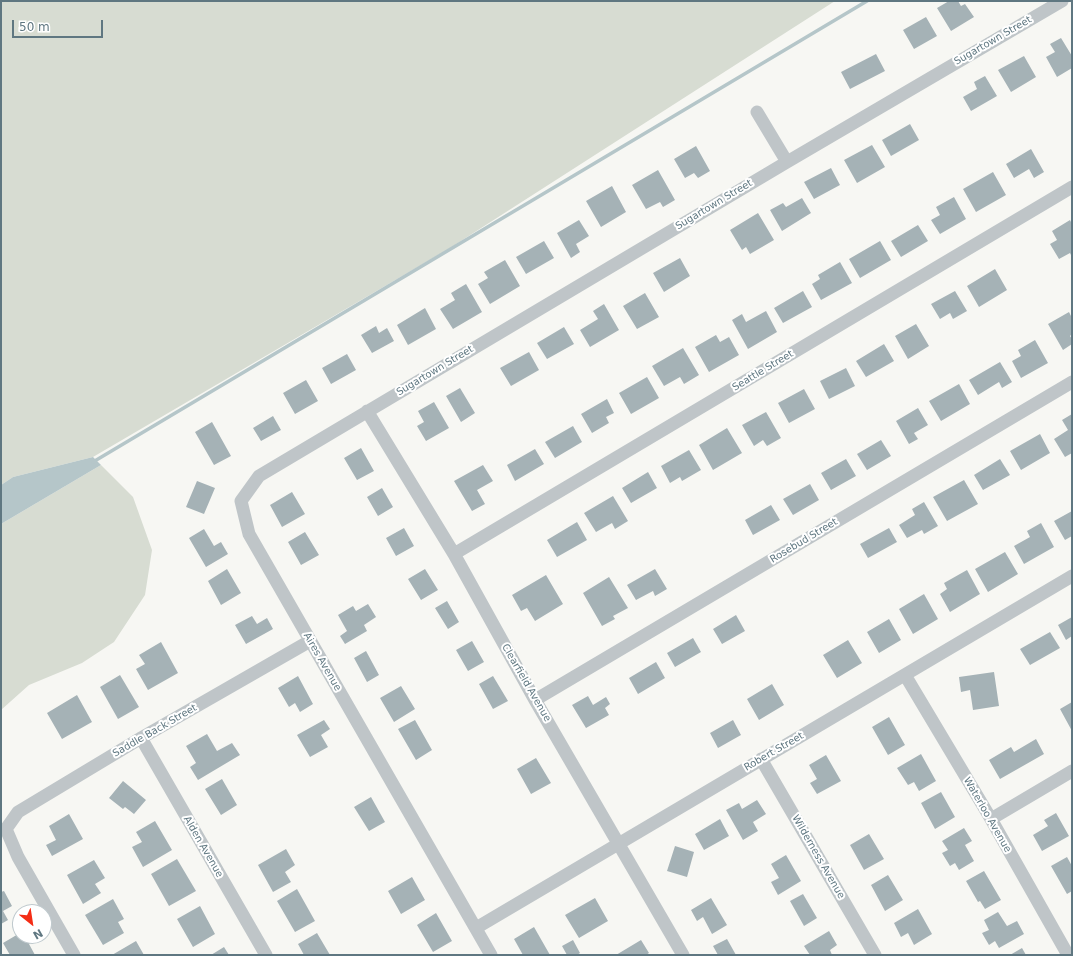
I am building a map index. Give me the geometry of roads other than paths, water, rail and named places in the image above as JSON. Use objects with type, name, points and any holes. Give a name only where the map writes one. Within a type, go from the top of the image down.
[{"type":"street","name":"Sugartown Street","points":[[367,411],[1062,1]]},
{"type":"street","points":[[758,112],[787,162]]},
{"type":"street","name":"Seattle Street","points":[[454,554],[1072,187]]},
{"type":"street","name":"Rosebud Street","points":[[535,700],[1072,382]]},
{"type":"street","name":"Clearfield Avenue","points":[[367,411],[454,554],[535,700],[683,955]]},
{"type":"street","name":"Aires Avenue","points":[[367,411],[259,476],[241,501],[249,534],[491,955]]},
{"type":"street","name":"Robert Street","points":[[476,928],[1072,576]]},
{"type":"street","name":"Saddle Back Street","points":[[74,955],[18,857],[6,829],[18,812],[141,738],[310,641]]},
{"type":"street","name":"Waterloo Avenue","points":[[905,675],[991,820],[1068,955]]},
{"type":"street","name":"Alden Avenue","points":[[141,738],[266,955]]},
{"type":"street","name":"Wilderness Avenue","points":[[761,759],[875,955]]},
{"type":"street","points":[[991,820],[1072,771]]},
{"type":"waterway","points":[[93,462],[867,1]]}]
